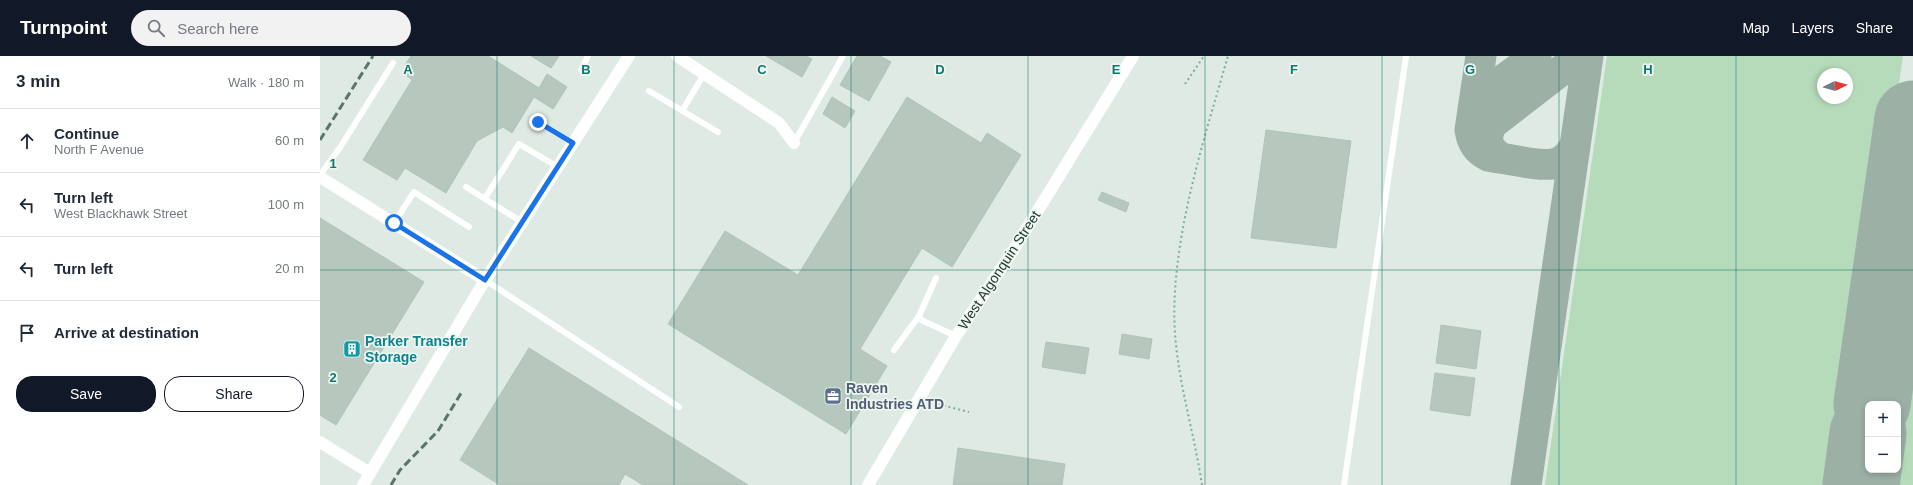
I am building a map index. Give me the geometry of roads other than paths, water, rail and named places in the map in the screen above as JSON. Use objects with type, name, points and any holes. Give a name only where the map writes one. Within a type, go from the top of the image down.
[{"type":"street","points":[[677,56],[779,123],[794,143]]},
{"type":"street","name":"West Algonquin Street","points":[[868,485],[956,336],[1010,254],[1133,56]]},
{"type":"street","points":[[363,485],[485,280],[558,167],[625,58]]},
{"type":"street","points":[[320,176],[485,280]]},
{"type":"street","points":[[320,442],[370,473]]},
{"type":"lane","points":[[581,70],[588,56]]},
{"type":"lane","points":[[794,143],[843,56]]},
{"type":"lane","points":[[1344,485],[1406,56]]},
{"type":"lane","points":[[320,176],[341,146],[393,63]]},
{"type":"lane","points":[[682,111],[704,74]]},
{"type":"lane","points":[[649,91],[718,132]]},
{"type":"lane","points":[[538,122],[573,143]]},
{"type":"lane","points":[[485,198],[519,144],[558,167]]},
{"type":"lane","points":[[466,187],[522,222]]},
{"type":"lane","points":[[394,223],[414,192],[469,227]]},
{"type":"lane","points":[[894,350],[919,316],[936,278]]},
{"type":"lane","points":[[485,280],[679,407]]},
{"type":"lane","points":[[919,316],[921,320],[956,336]]},
{"type":"railway","points":[[320,140],[373,56]]},
{"type":"railway","points":[[391,485],[400,470],[438,431],[463,390]]},
{"type":"place","name":"Parker Transfer Storage","points":[[352,349]]},
{"type":"place","name":"Raven Industries ATD","points":[[833,396]]}]
